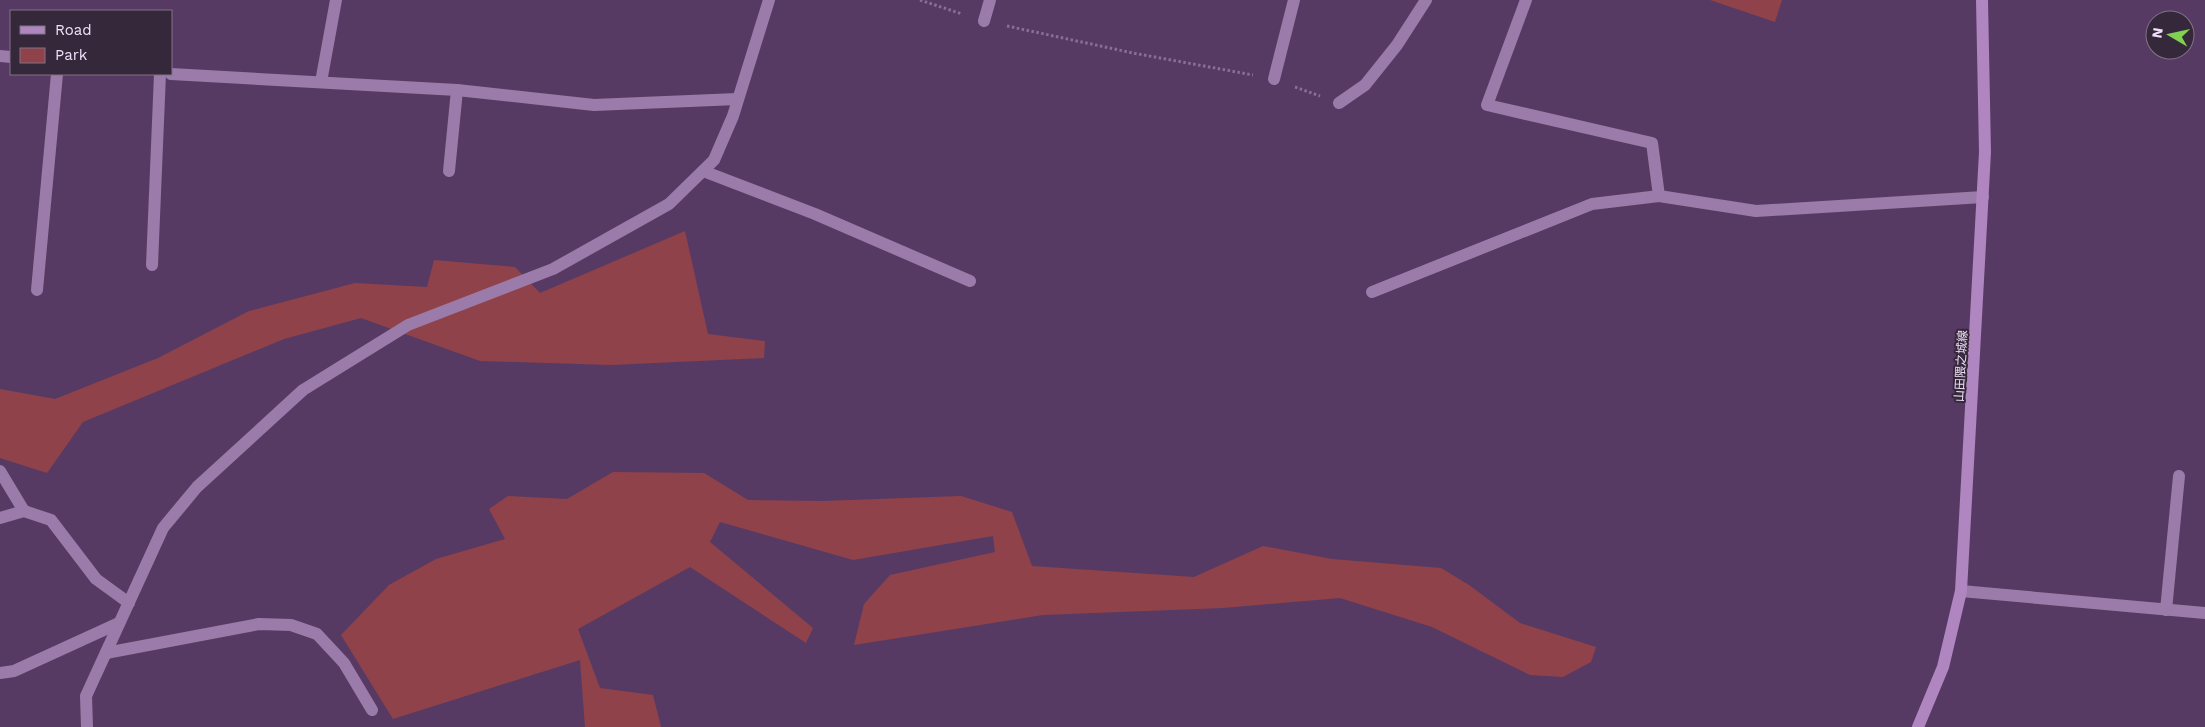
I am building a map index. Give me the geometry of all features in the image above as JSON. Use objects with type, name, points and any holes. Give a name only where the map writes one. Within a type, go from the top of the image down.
[{"type":"main road","name":"山田隈之城線","points":[[1918,727],[1943,667],[1961,591],[1986,152],[1982,0]]},
{"type":"street","points":[[321,82],[336,0]]},
{"type":"street","points":[[87,727],[86,696],[163,528],[197,487],[303,390],[408,325],[554,269],[669,204],[714,160],[733,116],[769,0]]},
{"type":"street","points":[[984,21],[990,0]]},
{"type":"street","points":[[1274,78],[1294,0]]},
{"type":"street","points":[[1339,103],[1365,85],[1398,45],[1426,0]]},
{"type":"street","points":[[1526,0],[1487,106],[1652,143],[1659,196]]},
{"type":"street","points":[[172,74],[458,90],[594,105],[737,99]]},
{"type":"street","points":[[37,290],[57,75]]},
{"type":"street","points":[[152,265],[160,75]]},
{"type":"street","points":[[449,171],[458,90]]},
{"type":"street","points":[[703,171],[815,214],[970,281]]},
{"type":"street","points":[[1372,292],[1592,204],[1659,196],[1756,211],[1983,197]]},
{"type":"street","points":[[0,471],[24,511]]},
{"type":"street","points":[[2166,610],[2179,476]]},
{"type":"street","points":[[0,518],[24,511],[51,520],[96,579],[129,603]]},
{"type":"street","points":[[1961,591],[2205,613]]},
{"type":"street","points":[[0,673],[14,671],[119,624]]},
{"type":"street","points":[[106,653],[259,624],[291,625],[317,634],[344,663],[372,710]]},
{"type":"path","points":[[920,0],[984,21],[1132,52],[1274,78],[1339,103]]},
{"type":"green space","points":[[1710,0],[1782,0],[1775,22]]},
{"type":"green space","points":[[685,231],[708,334],[765,341],[764,358],[611,365],[480,361],[361,318],[284,339],[83,422],[47,473],[0,458],[0,389],[55,399],[158,358],[249,311],[355,283],[427,287],[434,260],[515,267],[540,293]]},
{"type":"green space","points":[[613,472],[704,473],[748,500],[822,501],[961,496],[1012,512],[1032,566],[1194,577],[1263,546],[1332,559],[1441,568],[1469,585],[1520,623],[1596,647],[1591,662],[1563,677],[1530,675],[1432,627],[1340,598],[1223,608],[1043,615],[854,645],[864,604],[890,575],[995,552],[993,536],[853,560],[720,522],[710,542],[813,628],[806,643],[690,567],[578,629],[600,688],[653,695],[661,727],[585,727],[580,660],[393,719],[341,635],[389,585],[436,559],[505,539],[489,509],[508,496],[567,499]]}]
